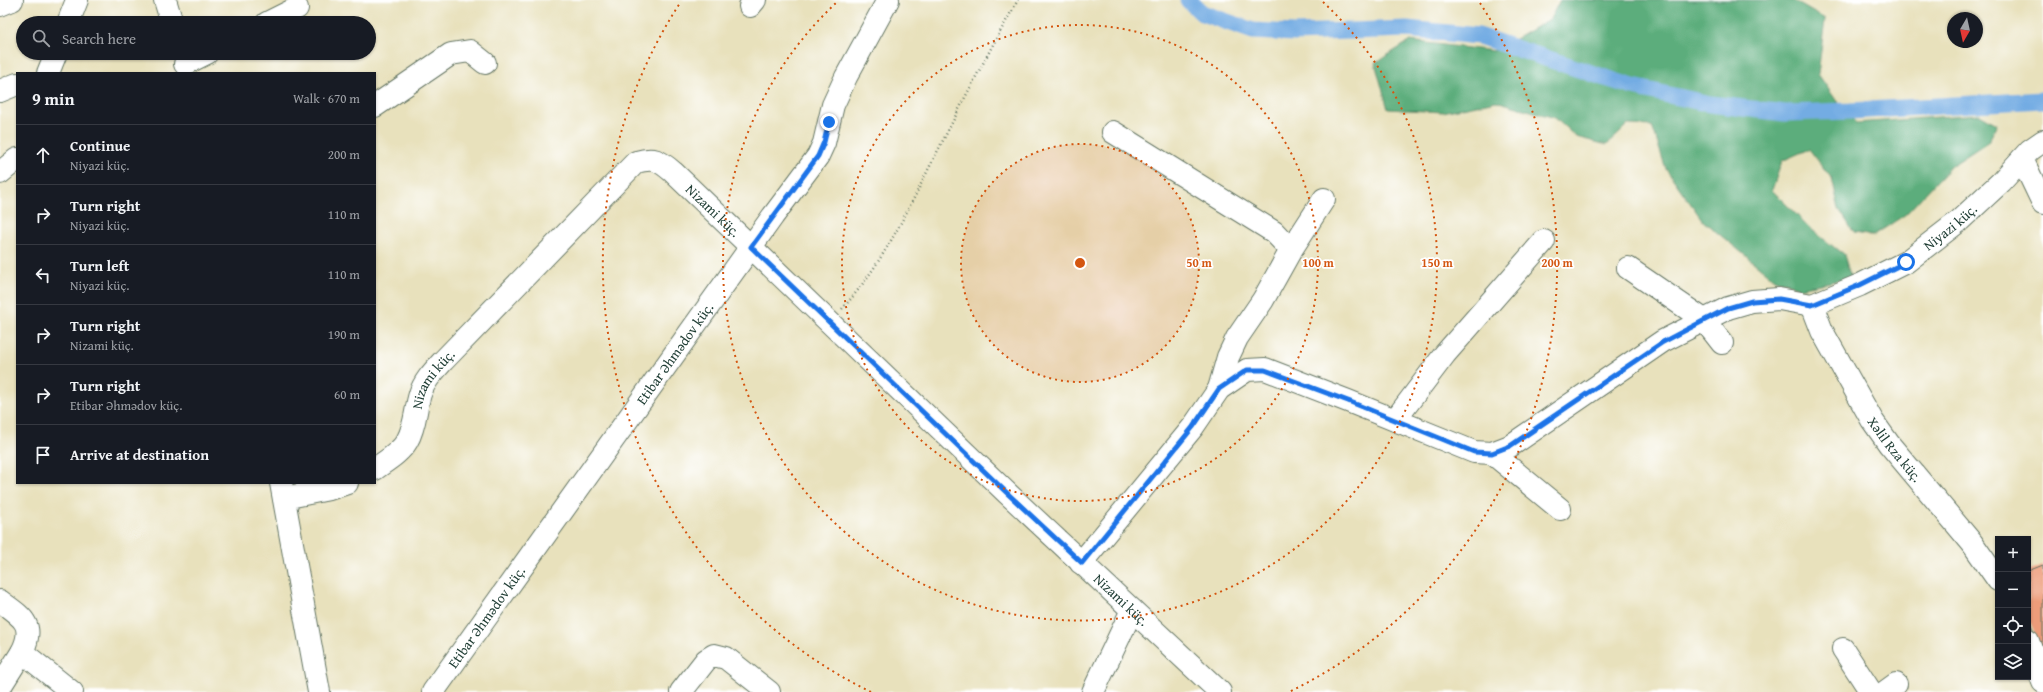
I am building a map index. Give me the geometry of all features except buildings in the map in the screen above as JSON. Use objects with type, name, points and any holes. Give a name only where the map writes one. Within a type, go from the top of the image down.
[{"type":"street","points":[[0,5],[12,0]]},
{"type":"street","points":[[70,16],[76,0]]},
{"type":"street","points":[[165,0],[170,16]]},
{"type":"street","name":"Etibar Əhmədov küç.","points":[[433,692],[751,247],[818,156],[824,142],[833,105],[846,77],[888,0]]},
{"type":"street","points":[[281,16],[297,8]]},
{"type":"street","points":[[376,105],[451,54],[470,51],[485,62]]},
{"type":"street","points":[[48,72],[53,60]]},
{"type":"street","points":[[0,91],[16,84]]},
{"type":"street","points":[[1113,132],[1274,232],[1291,250]]},
{"type":"street","name":"Niyazi küç.","points":[[1812,305],[1860,285],[1906,262],[1959,221],[2002,182],[2030,150],[2043,141]]},
{"type":"street","name":"Nizami küç.","points":[[376,468],[392,456],[406,442],[415,422],[420,394],[427,379],[636,162],[650,158],[662,163],[1082,563],[1220,692]]},
{"type":"street","points":[[2022,159],[2043,203]]},
{"type":"street","points":[[0,173],[16,160]]},
{"type":"street","points":[[1082,563],[1193,427],[1219,389],[1228,357],[1237,338],[1264,300],[1291,250],[1324,199]]},
{"type":"street","points":[[1395,420],[1445,354],[1544,241]]},
{"type":"street","points":[[1628,268],[1704,320],[1722,343]]},
{"type":"street","points":[[1219,389],[1247,370],[1265,370],[1474,452],[1492,453],[1510,446],[1663,342],[1728,308],[1752,301],[1779,299],[1812,305]]},
{"type":"street","name":"Xəlil Rza küç.","points":[[1812,305],[1822,331],[1872,420],[1889,444],[1972,543],[1995,576]]},
{"type":"street","points":[[1492,453],[1560,509]]},
{"type":"street","points":[[319,692],[283,490],[329,489],[343,484]]},
{"type":"street","points":[[0,601],[21,616],[29,628],[28,640],[0,687]]},
{"type":"street","points":[[1093,692],[1132,610]]},
{"type":"street","points":[[2029,644],[2043,682]]},
{"type":"street","points":[[1843,649],[1871,692]]},
{"type":"street","points":[[22,652],[72,692]]},
{"type":"street","points":[[681,692],[706,660],[714,655],[726,658],[769,692]]},
{"type":"path","points":[[830,323],[863,286],[892,241],[992,44],[1018,0]]},
{"type":"green space","points":[[1560,0],[1792,0],[1825,19],[1818,74],[1836,100],[1856,123],[1980,114],[1997,124],[1989,141],[1951,166],[1906,214],[1873,236],[1854,233],[1839,209],[1832,179],[1809,149],[1782,161],[1772,190],[1811,229],[1844,255],[1851,278],[1799,288],[1774,279],[1703,221],[1666,169],[1652,126],[1628,125],[1607,145],[1576,137],[1555,118],[1496,101],[1443,112],[1388,109],[1375,63],[1410,41],[1494,51],[1550,19]]},
{"type":"waterway","points":[[1188,0],[1202,13],[1253,31],[1294,33],[1407,29],[1479,36],[1633,87],[1710,104],[1785,113],[1850,111],[2043,100]]},
{"type":"route","points":[[829,122],[824,142],[818,156],[751,247],[1082,563],[1205,412],[1219,389],[1247,370],[1265,370],[1348,401],[1474,452],[1492,453],[1510,446],[1663,342],[1728,308],[1752,301],[1779,299],[1812,305],[1860,285],[1906,262]]}]
